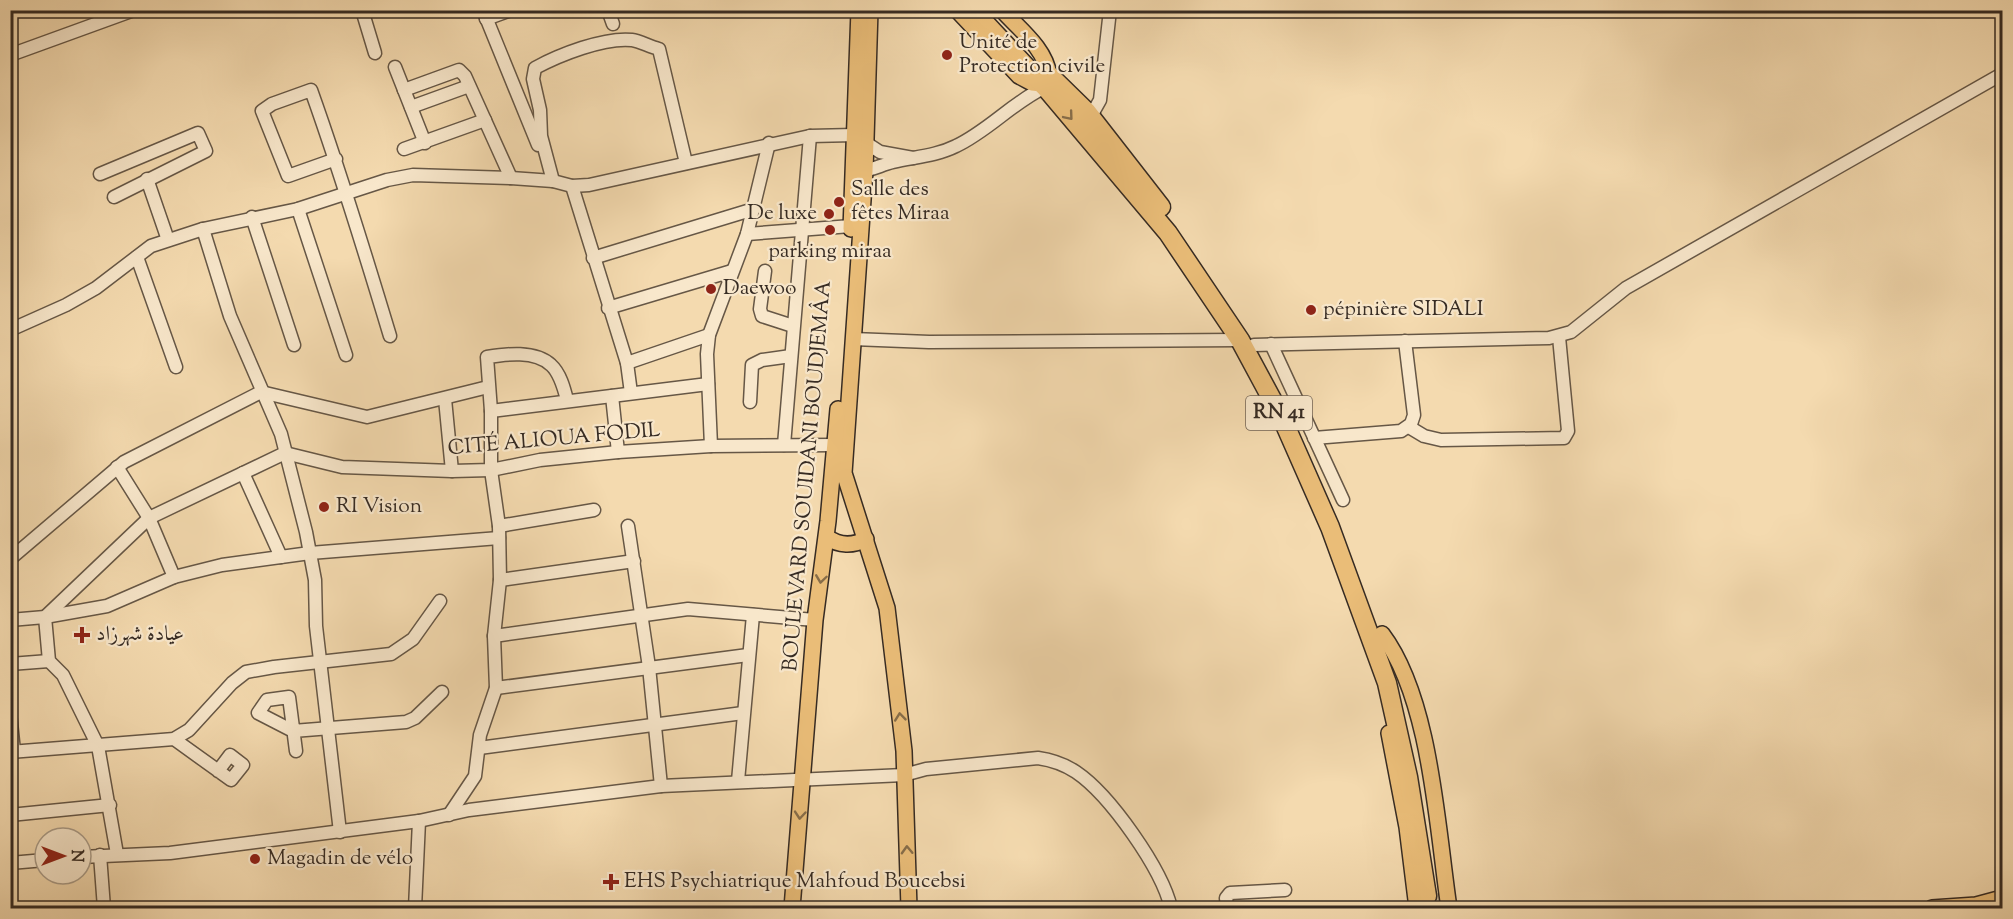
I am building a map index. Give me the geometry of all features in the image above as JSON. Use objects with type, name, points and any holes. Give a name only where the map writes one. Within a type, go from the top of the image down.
[{"type":"highway","name":"RN 41","points":[[973,10],[1045,82],[1091,116],[1191,246],[1255,343],[1282,418],[1376,635],[1399,731],[1422,901]]},
{"type":"highway","name":"RN 41","points":[[986,10],[1255,343]]},
{"type":"main road","name":"BOULEVARD SOUIDANI BOUDJEMÂA","points":[[857,514],[847,491],[844,474],[853,339],[859,171],[859,10]]},
{"type":"main road","name":"BOULEVARD SOUIDANI BOUDJEMÂA","points":[[860,139],[870,10]]},
{"type":"main road","points":[[957,10],[1019,76],[1027,81],[1045,82],[1046,61],[1002,10]]},
{"type":"main road","name":"BOULEVARD SOUIDANI BOUDJEMÂA","points":[[792,909],[815,620],[827,537],[851,226],[859,171]]},
{"type":"main road","points":[[828,521],[842,514],[857,514],[887,608],[904,751],[909,909]]},
{"type":"main road","points":[[827,537],[843,544],[855,544],[866,539]]},
{"type":"main road","points":[[1376,635],[1402,664],[1418,716],[1429,770],[1449,909]]},
{"type":"main road","points":[[1932,909],[2002,901]]},
{"type":"street","points":[[10,55],[134,10]]},
{"type":"street","points":[[362,10],[375,53]]},
{"type":"street","points":[[511,10],[484,15],[553,181]]},
{"type":"street","points":[[608,10],[613,24]]},
{"type":"street","points":[[1091,116],[1100,100],[1110,10]]},
{"type":"street","points":[[553,181],[541,136],[540,110],[533,79],[535,68],[554,58],[596,45],[631,40],[659,49],[686,163]]},
{"type":"street","points":[[395,68],[425,143]]},
{"type":"street","points":[[404,90],[459,70],[486,120],[511,178]]},
{"type":"street","points":[[853,339],[929,342],[1255,343],[1559,337],[1571,332],[1626,288],[2002,74]]},
{"type":"street","points":[[859,171],[956,147],[1045,82]]},
{"type":"street","points":[[411,107],[469,86]]},
{"type":"street","points":[[336,159],[288,176],[262,111],[272,104],[311,90],[336,159],[390,336]]},
{"type":"street","points":[[404,149],[486,120]]},
{"type":"street","points":[[100,174],[198,133],[206,152],[147,178],[114,197]]},
{"type":"street","points":[[783,445],[810,136]]},
{"type":"street","points":[[10,330],[66,305],[151,246],[203,229],[298,209],[387,180],[413,175],[511,178],[553,181],[572,186],[605,182],[769,143],[810,136],[860,139],[886,154],[913,158]]},
{"type":"street","points":[[711,446],[708,384],[709,335],[747,234],[769,143]]},
{"type":"street","points":[[147,178],[168,240]]},
{"type":"street","points":[[572,186],[608,308],[627,363],[631,393]]},
{"type":"street","points":[[298,209],[346,355]]},
{"type":"street","points":[[593,258],[754,209]]},
{"type":"street","points":[[252,217],[294,345]]},
{"type":"street","points":[[747,234],[801,228],[851,226]]},
{"type":"street","points":[[203,229],[231,316],[280,435],[310,553],[315,580],[320,662],[330,729],[340,832]]},
{"type":"street","points":[[137,257],[176,367]]},
{"type":"street","points":[[608,308],[732,271]]},
{"type":"street","points":[[765,271],[760,309],[762,316],[793,326]]},
{"type":"street","points":[[627,363],[709,335]]},
{"type":"street","points":[[1409,427],[1424,436],[1441,440],[1564,438],[1568,431],[1559,337]]},
{"type":"street","points":[[1314,438],[1401,431],[1409,427],[1414,416],[1405,340]]},
{"type":"street","points":[[1255,343],[1314,438],[1343,500]]},
{"type":"street","points":[[449,814],[475,776],[480,735],[496,688],[494,636],[500,580],[499,532],[491,470],[491,411],[487,357],[507,354],[526,355],[551,364],[561,380],[567,399]]},
{"type":"street","points":[[750,402],[753,365],[762,360],[791,356]]},
{"type":"street","points":[[491,411],[567,399],[708,384]]},
{"type":"street","points":[[10,559],[117,467],[261,392],[367,417],[488,387]]},
{"type":"street","points":[[612,396],[618,452]]},
{"type":"street","points":[[445,399],[452,471]]},
{"type":"street","name":"CITÉ ALIOUA FODIL","points":[[285,453],[342,467],[452,471],[491,470],[540,460],[618,452],[711,446],[835,445]]},
{"type":"street","points":[[45,618],[149,518],[285,453]]},
{"type":"street","points":[[117,467],[149,518],[174,577]]},
{"type":"street","points":[[243,474],[280,557]]},
{"type":"street","points":[[10,621],[45,618],[107,606],[174,577],[222,565],[499,532],[594,510]]},
{"type":"street","points":[[628,526],[649,667],[661,786]]},
{"type":"street","points":[[500,580],[634,561]]},
{"type":"street","points":[[10,713],[13,751],[174,740],[189,730],[232,683],[246,672],[391,654],[413,639],[441,601]]},
{"type":"street","points":[[494,636],[688,609],[815,620]]},
{"type":"street","points":[[738,781],[753,615]]},
{"type":"street","points":[[45,618],[49,661],[63,675],[98,746],[117,854]]},
{"type":"street","points":[[496,688],[748,655]]},
{"type":"street","points":[[10,664],[49,661]]},
{"type":"street","points":[[296,751],[293,731],[406,722],[415,718],[442,692]]},
{"type":"street","points":[[479,748],[743,713]]},
{"type":"street","points":[[174,740],[219,771]]},
{"type":"street","points":[[93,856],[154,855],[340,832],[419,821],[449,814],[661,786],[904,775],[926,769],[1038,758],[1055,761],[1077,773],[1116,814],[1155,870],[1171,909]]},
{"type":"street","points":[[10,815],[110,805]]},
{"type":"street","points":[[415,909],[419,821]]},
{"type":"street","points":[[100,855],[104,909]]},
{"type":"street","points":[[10,863],[33,861]]},
{"type":"street","points":[[1227,909],[1226,898],[1230,893],[1285,890]]},
{"type":"tunnel","points":[[1437,893],[1439,908]]},
{"type":"place","name":"Unité de Protection civile","points":[[947,55]]},
{"type":"place","name":"Salle des fêtes Miraa","points":[[839,202]]},
{"type":"place","name":"De luxe","points":[[829,214]]},
{"type":"place","name":"parking miraa","points":[[830,230]]},
{"type":"place","name":"Daewoo","points":[[711,289]]},
{"type":"place","name":"pépinière SIDALI","points":[[1311,310]]},
{"type":"place","name":"RI Vision","points":[[324,507]]},
{"type":"place","name":"عيادة شهرزاد","points":[[82,635]]},
{"type":"place","name":"Magadin de vélo","points":[[255,859]]},
{"type":"place","name":"EHS Psychiatrique Mahfoud Boucebsi","points":[[611,882]]}]
